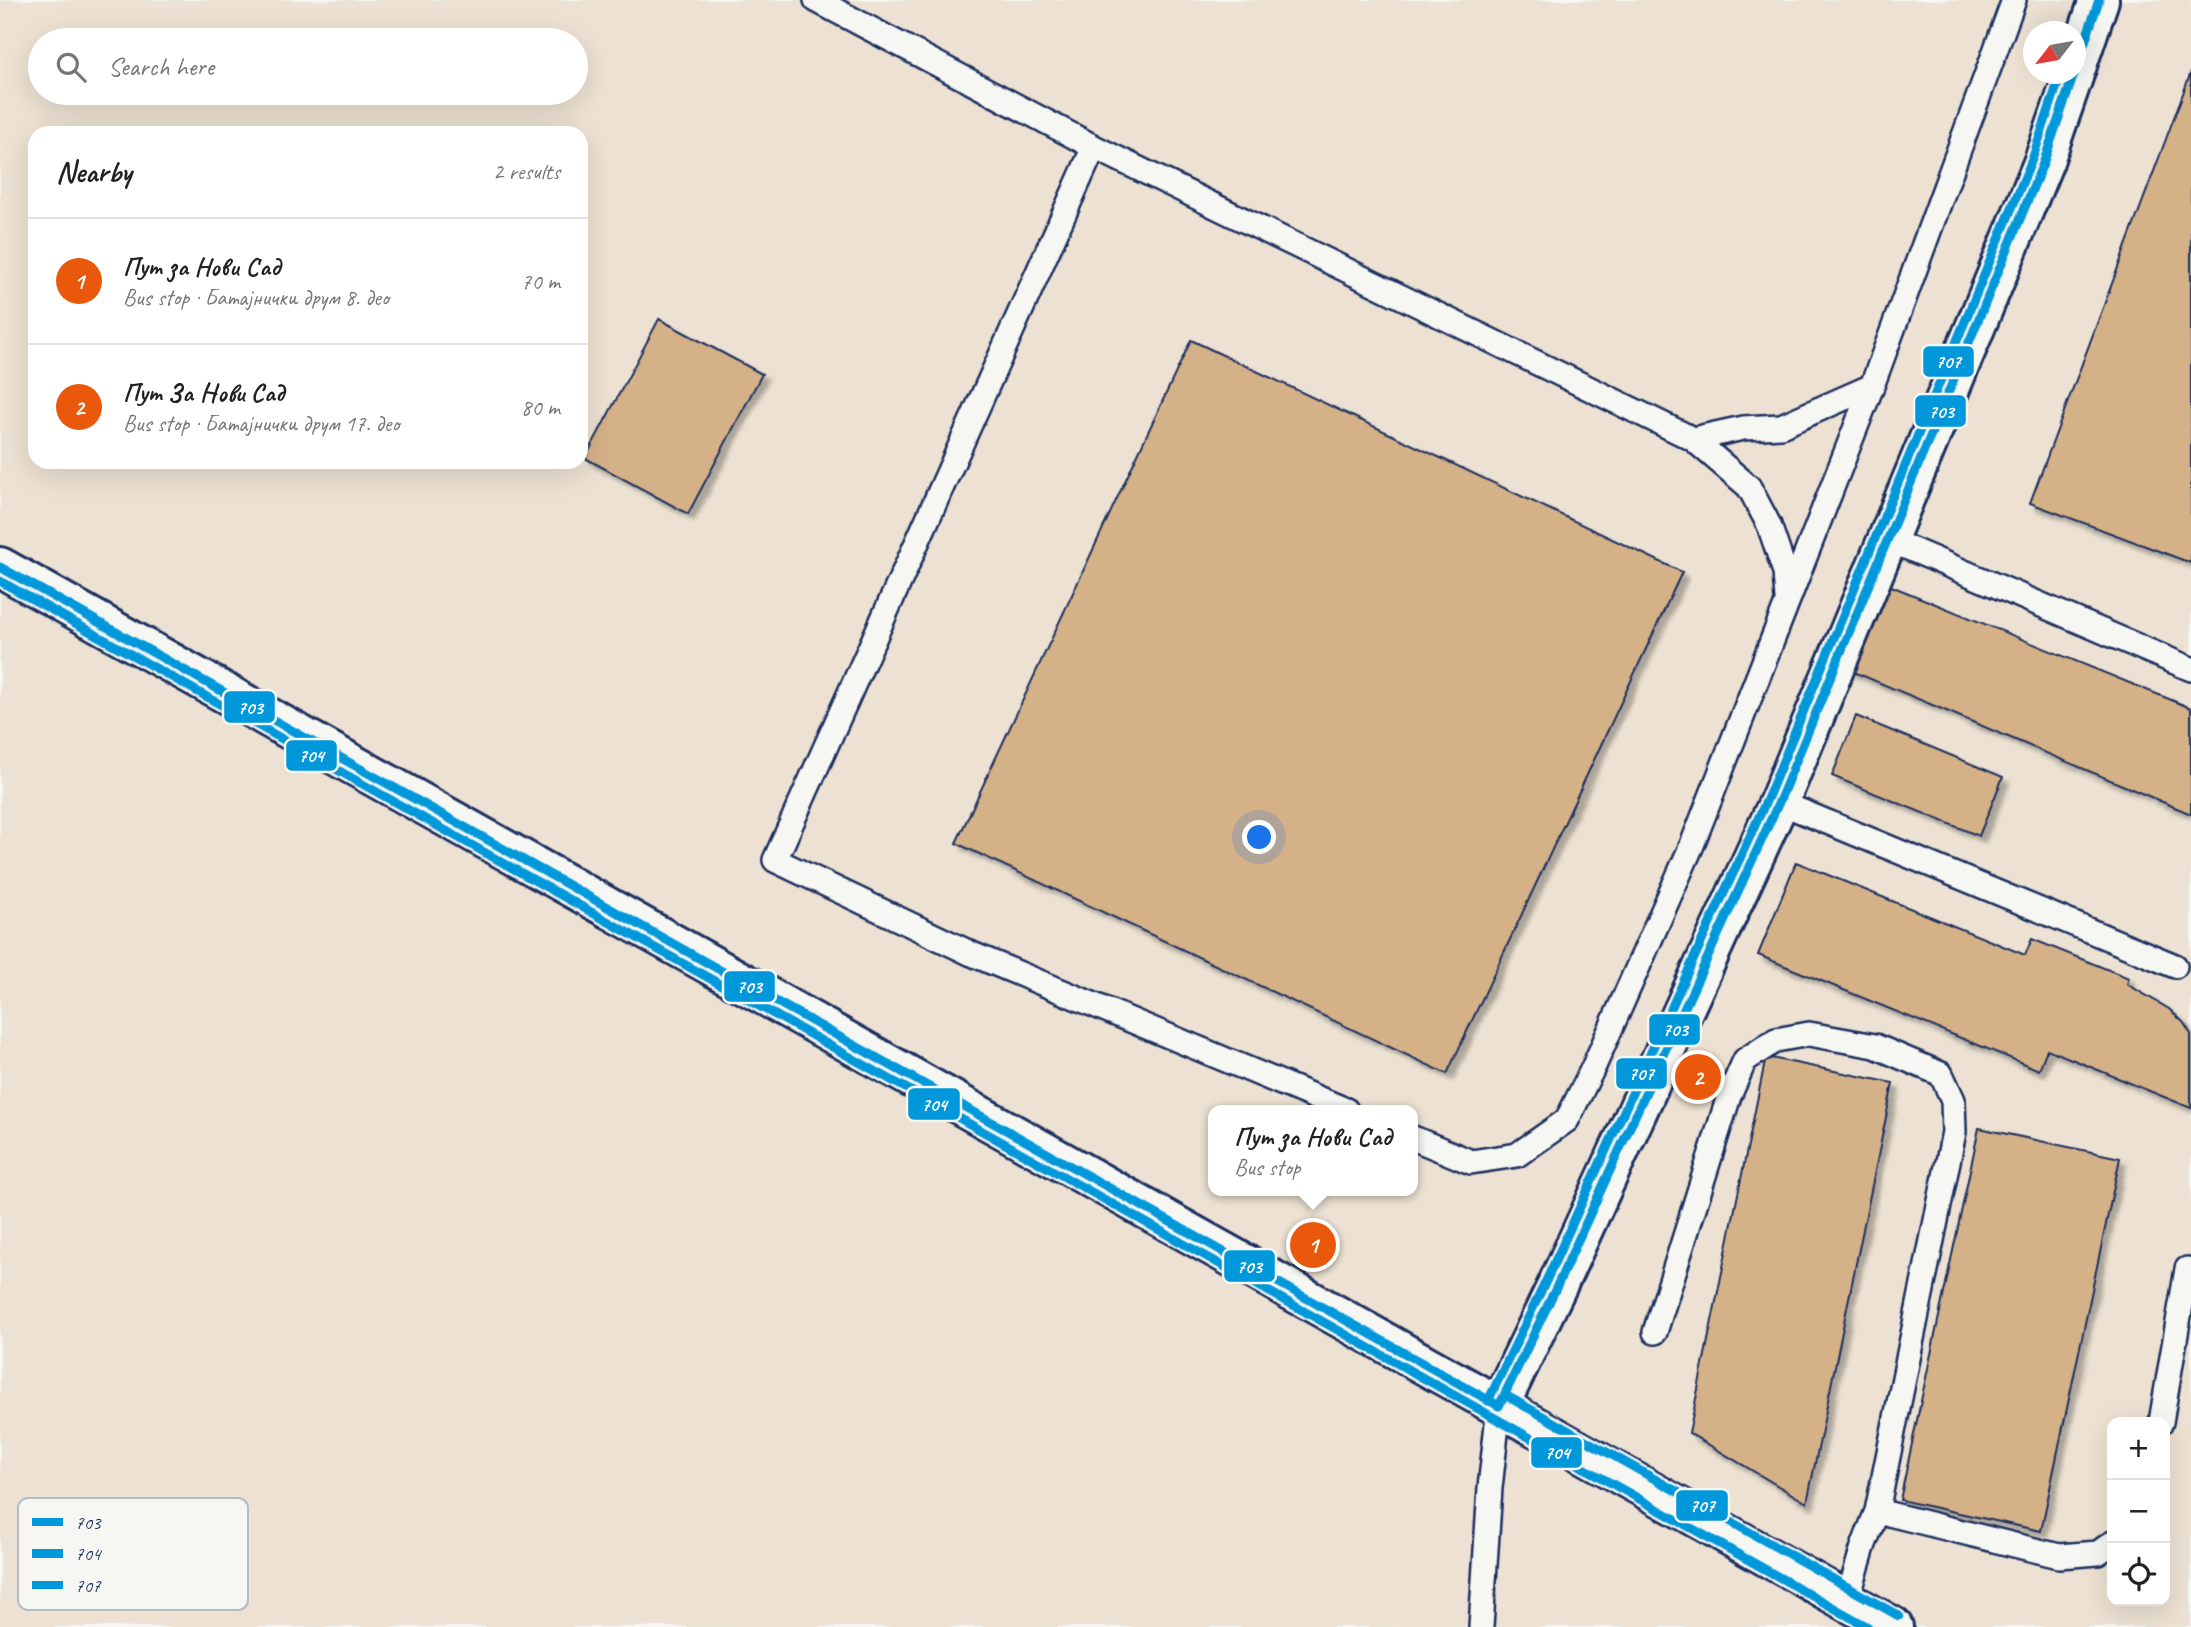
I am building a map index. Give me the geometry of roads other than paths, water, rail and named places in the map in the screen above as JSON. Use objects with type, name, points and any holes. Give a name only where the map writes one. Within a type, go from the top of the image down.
[{"type":"street","points":[[2086,38],[2099,0]]},
{"type":"street","points":[[1499,1406],[1557,1286],[1779,802],[2044,161],[2071,84]]},
{"type":"street","points":[[0,567],[1894,1627]]},
{"type":"lane","points":[[816,0],[1094,147],[1693,439],[1749,487],[1769,525],[1785,572],[1787,605]]},
{"type":"lane","points":[[1418,1140],[1471,1162],[1517,1155],[1567,1120],[1594,1066],[1692,845],[1872,386],[2014,0]]},
{"type":"lane","points":[[1094,147],[775,860],[972,954],[1334,1105]]},
{"type":"lane","points":[[1693,439],[1742,428],[1781,426],[1872,386]]},
{"type":"lane","points":[[1887,539],[2191,668]]},
{"type":"lane","points":[[1779,802],[2175,966]]},
{"type":"lane","points":[[1655,1332],[1729,1096],[1745,1060],[1776,1040],[1809,1034],[1875,1046],[1941,1074],[1953,1100],[1954,1132],[1877,1511],[1847,1601]]},
{"type":"lane","points":[[2162,1417],[2187,1269]]},
{"type":"lane","points":[[1481,1627],[1490,1488],[1499,1406]]},
{"type":"lane","points":[[1877,1511],[2059,1556],[2098,1553],[2107,1547]]},
{"type":"place","name":"Пут За Нови Сад","points":[[1698,1077]]},
{"type":"place","name":"Пут за Нови Сад","points":[[1313,1245]]}]
